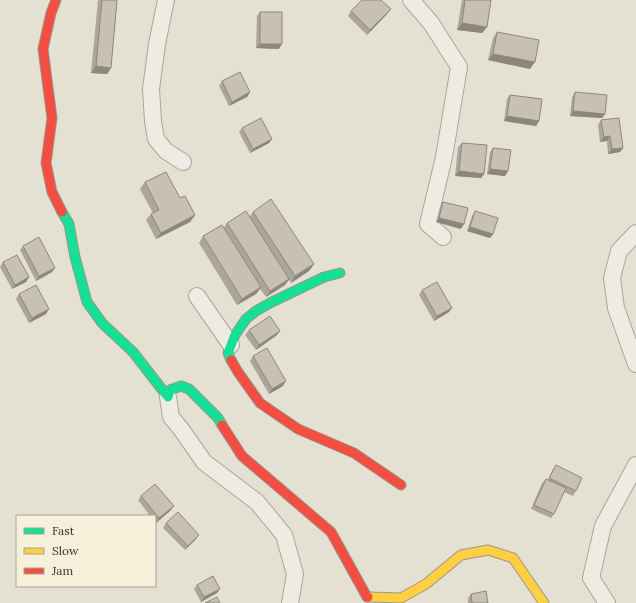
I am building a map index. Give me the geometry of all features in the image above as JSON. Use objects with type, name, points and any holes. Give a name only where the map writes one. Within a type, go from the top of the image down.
[{"type":"street","points":[[56,0],[51,13],[43,49],[52,118],[46,163],[52,192],[69,224],[75,257],[87,302],[102,323],[133,352],[168,398]]},
{"type":"street","points":[[166,0],[157,44],[151,89],[153,121],[156,140],[166,151],[183,162]]},
{"type":"street","points":[[411,0],[431,23],[459,67],[444,157],[428,224],[443,237]]},
{"type":"street","points":[[636,233],[619,251],[612,278],[616,308],[636,364]]},
{"type":"street","points":[[340,273],[324,277],[256,311],[246,319],[235,335],[228,353],[238,372],[260,403],[298,429],[354,453],[401,485]]},
{"type":"street","points":[[197,296],[231,345]]},
{"type":"street","points":[[290,603],[295,574],[284,535],[257,502],[204,462],[171,417],[168,398],[170,390],[181,386],[189,389],[218,418],[242,456],[332,532],[368,600],[402,598],[426,584],[461,554],[488,550],[513,558],[544,603]]},
{"type":"street","points":[[606,603],[591,578],[603,526],[636,466]]},
{"type":"building","points":[[102,0],[117,0],[111,68],[96,66]]},
{"type":"building","points":[[362,0],[381,0],[391,9],[370,30],[351,11]]},
{"type":"building","points":[[465,0],[491,0],[487,27],[462,23]]},
{"type":"building","points":[[260,12],[282,12],[282,44],[260,44]]},
{"type":"building","points":[[497,32],[539,40],[535,62],[493,54]]},
{"type":"building","points":[[240,72],[250,92],[232,102],[222,81]]},
{"type":"building","points":[[575,92],[607,95],[605,114],[573,111]]},
{"type":"building","points":[[510,95],[542,99],[539,121],[507,116]]},
{"type":"building","points":[[261,118],[272,139],[253,149],[242,128]]},
{"type":"building","points":[[619,118],[623,148],[612,149],[610,136],[604,137],[601,120]]},
{"type":"building","points":[[462,143],[487,145],[484,174],[459,171]]},
{"type":"building","points":[[493,148],[511,150],[508,171],[490,169]]},
{"type":"building","points":[[166,172],[180,198],[185,196],[195,215],[161,233],[151,214],[159,210],[145,182]]},
{"type":"building","points":[[271,199],[314,264],[295,276],[253,212]]},
{"type":"building","points":[[443,202],[468,208],[464,224],[439,218]]},
{"type":"building","points":[[246,211],[289,279],[270,291],[227,223]]},
{"type":"building","points":[[475,211],[498,218],[493,234],[470,227]]},
{"type":"building","points":[[222,225],[261,287],[242,299],[203,236]]},
{"type":"building","points":[[39,237],[55,268],[39,276],[23,246]]},
{"type":"building","points":[[17,255],[29,277],[15,285],[3,262]]},
{"type":"building","points":[[437,282],[452,308],[437,316],[422,290]]},
{"type":"building","points":[[36,285],[49,309],[32,318],[19,294]]},
{"type":"building","points":[[270,316],[280,331],[259,345],[249,330]]},
{"type":"building","points":[[267,348],[286,381],[272,389],[253,356]]},
{"type":"building","points":[[556,465],[582,478],[576,491],[549,478]]},
{"type":"building","points":[[546,479],[566,488],[554,514],[534,505]]},
{"type":"building","points":[[155,484],[174,506],[159,518],[141,496]]},
{"type":"building","points":[[178,512],[199,535],[188,546],[166,523]]},
{"type":"building","points":[[213,576],[220,589],[204,597],[197,585]]},
{"type":"building","points":[[486,591],[488,603],[472,603],[471,594]]},
{"type":"building","points":[[217,597],[220,603],[205,603]]},
{"type":"traffic: fast","points":[[62,212],[69,224],[75,257],[87,302],[102,323],[133,352],[168,397],[170,390],[181,386],[189,389],[218,418],[222,425]]},
{"type":"traffic: fast","points":[[231,360],[228,353],[235,335],[246,319],[256,311],[324,277],[340,273]]},
{"type":"traffic: slow","points":[[368,597],[401,598],[426,584],[461,555],[488,550],[513,558],[544,603]]},
{"type":"traffic: jam","points":[[56,0],[51,13],[43,49],[52,118],[46,163],[52,192],[62,212]]},
{"type":"traffic: jam","points":[[231,360],[260,403],[298,429],[354,453],[401,485]]},
{"type":"traffic: jam","points":[[222,425],[242,456],[331,532],[368,597]]}]
